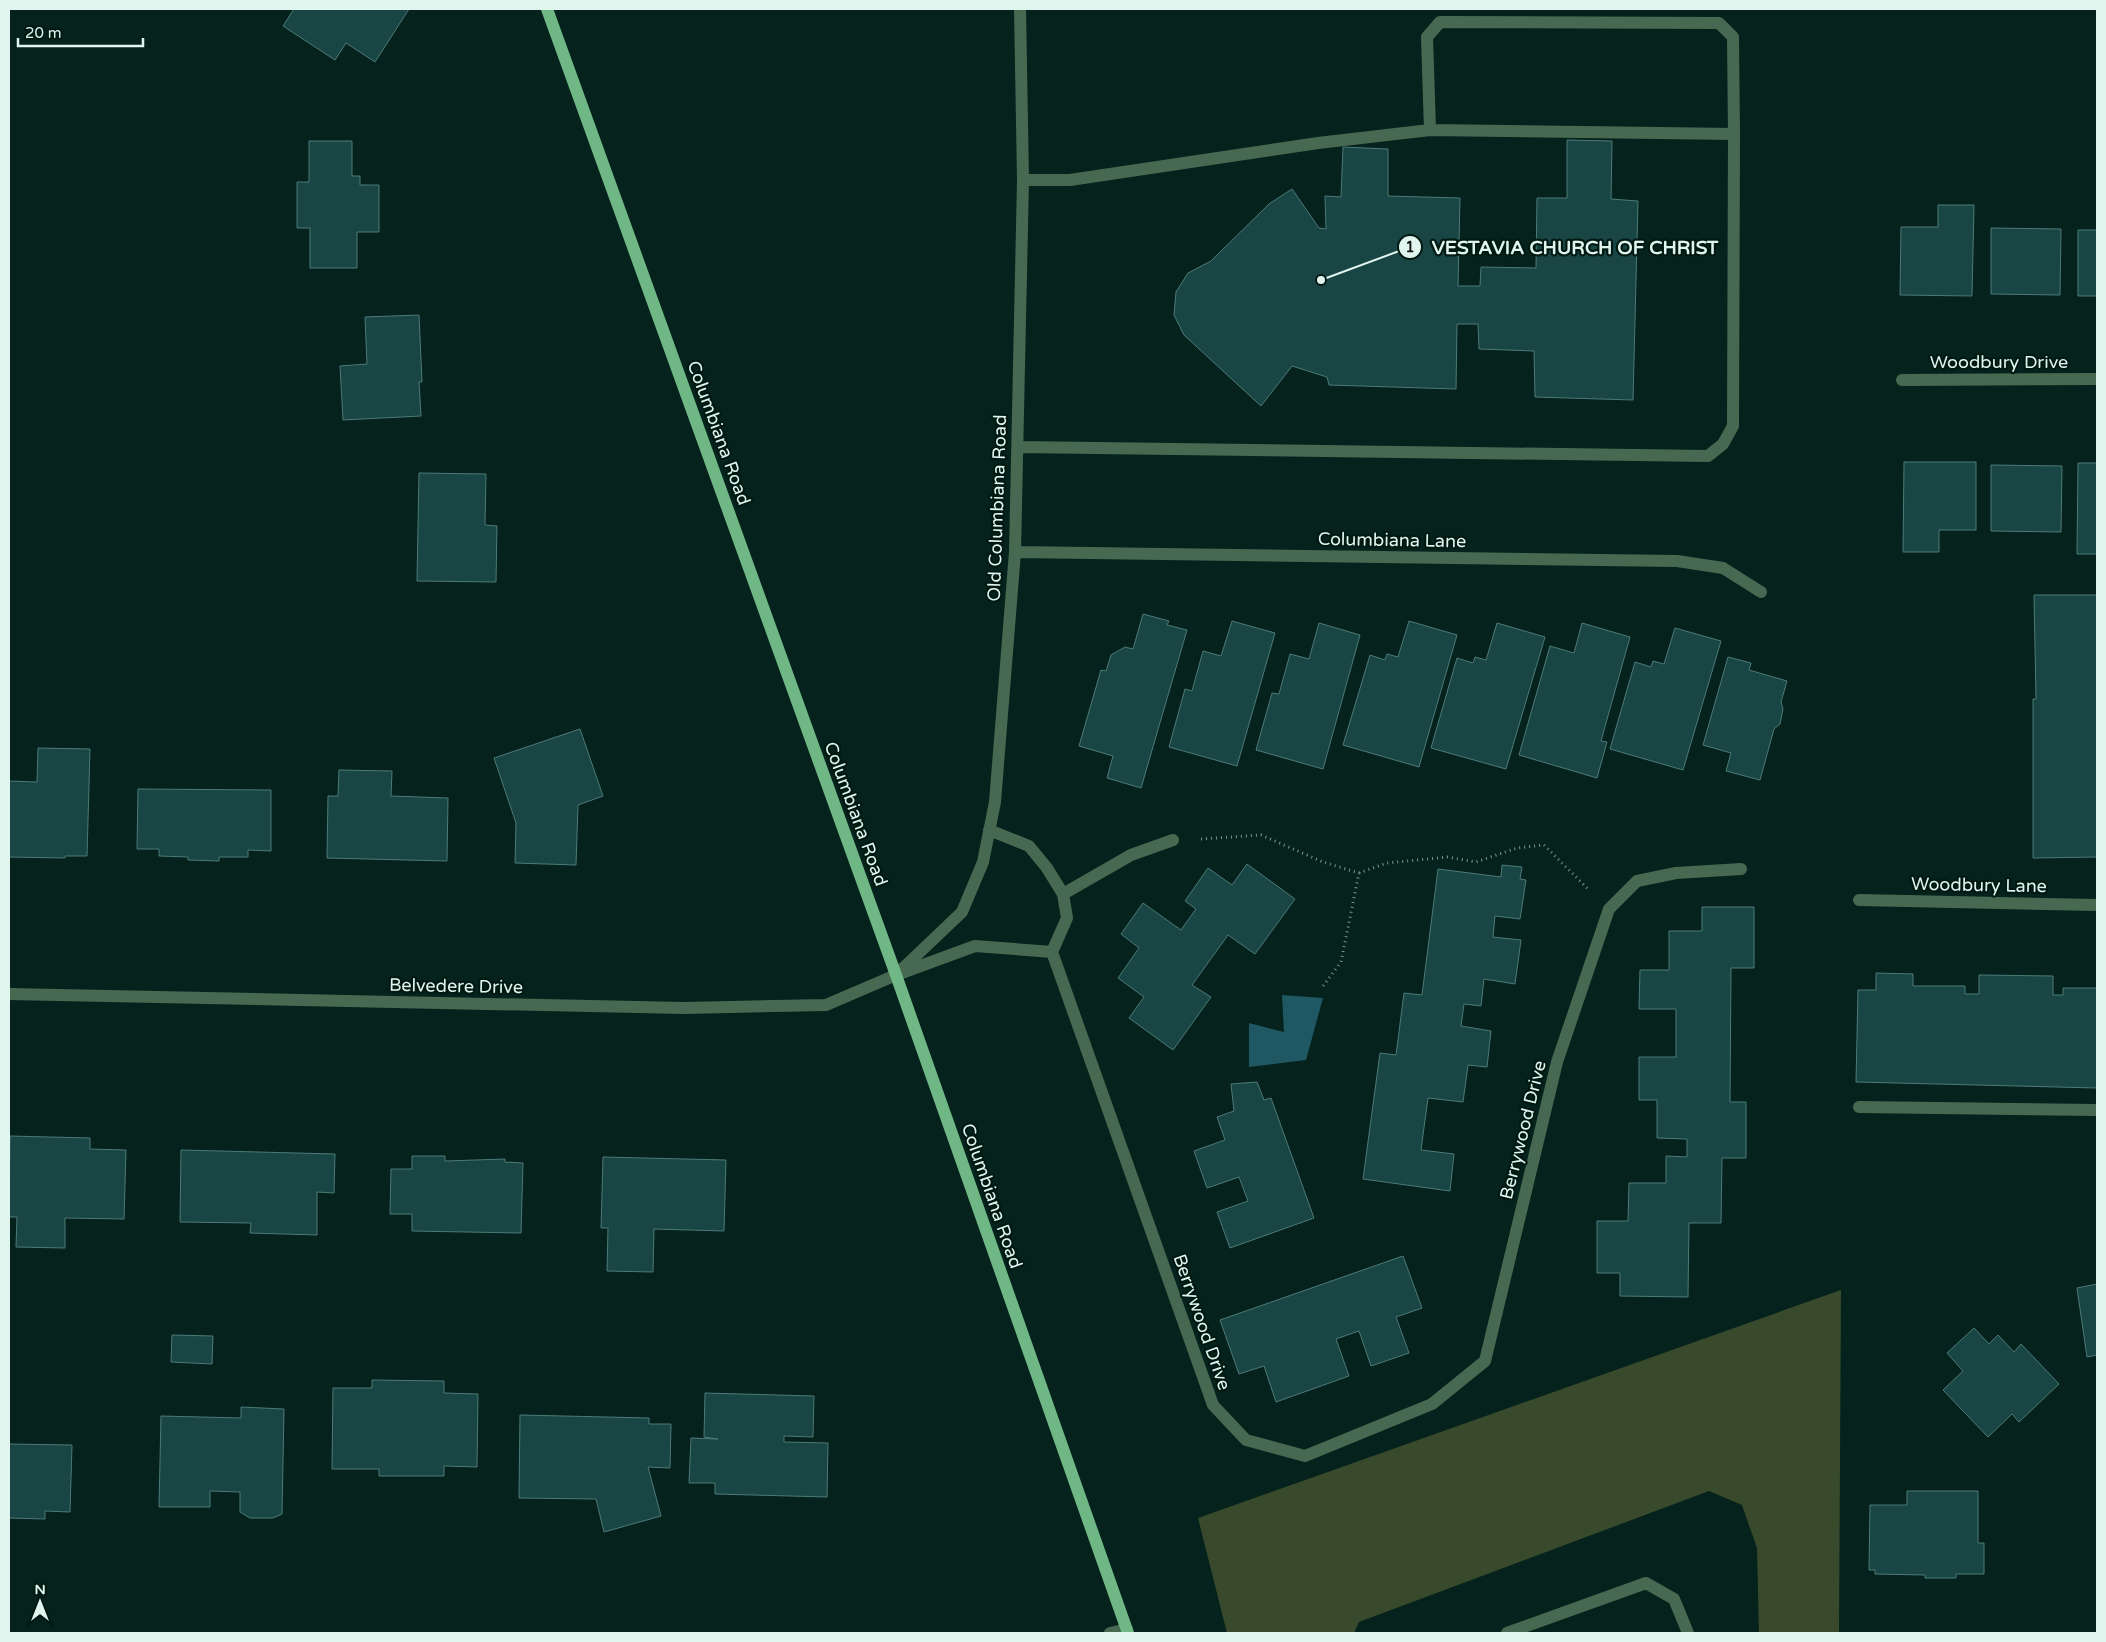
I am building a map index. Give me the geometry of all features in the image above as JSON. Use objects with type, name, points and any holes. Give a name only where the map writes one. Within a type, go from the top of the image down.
[{"type":"main road","name":"Columbiana Road","points":[[547,9],[896,975],[1128,1631]]},
{"type":"street","name":"Old Columbiana Road","points":[[896,975],[962,912],[983,862],[995,802],[1015,552],[1023,180],[1020,9]]},
{"type":"street","points":[[1018,447],[1708,456],[1723,444],[1733,426],[1733,38],[1718,23],[1440,22],[1426,38],[1430,130]]},
{"type":"street","points":[[1023,180],[1070,180],[1318,143],[1430,130],[1734,134]]},
{"type":"street","name":"Woodbury Drive","points":[[1902,380],[2097,379]]},
{"type":"street","name":"Columbiana Lane","points":[[1015,552],[1677,561],[1723,568],[1761,592]]},
{"type":"street","points":[[896,975],[974,946],[1052,952],[1067,918],[1063,894],[1047,868],[1029,846],[989,830]]},
{"type":"street","points":[[1063,894],[1131,855],[1173,840]]},
{"type":"street","name":"Berrywood Drive","points":[[1052,952],[1213,1405],[1246,1440],[1305,1456],[1432,1404],[1485,1361],[1558,1062],[1609,909],[1637,880],[1676,873],[1741,870]]},
{"type":"street","name":"Woodbury Lane","points":[[1859,900],[2097,905]]},
{"type":"street","name":"Belvedere Drive","points":[[9,994],[684,1008],[826,1005],[896,975]]},
{"type":"street","points":[[1859,1106],[2097,1110]]},
{"type":"street","points":[[1507,1633],[1646,1583],[1674,1599],[1688,1633]]},
{"type":"street","points":[[1110,1633],[1128,1631]]},
{"type":"path","points":[[1173,840],[1261,835],[1323,862],[1359,873],[1386,863],[1447,857],[1476,862],[1517,848],[1544,845],[1609,909]]},
{"type":"path","points":[[1323,986],[1341,962],[1359,873]]},
{"type":"green space","points":[[1841,1290],[1839,1633],[1759,1633],[1757,1548],[1742,1505],[1709,1491],[1359,1622],[1354,1633],[1227,1633],[1198,1518]]},
{"type":"water","points":[[1282,995],[1323,998],[1306,1060],[1249,1067],[1249,1023],[1284,1032]]},
{"type":"building","points":[[294,9],[409,9],[375,62],[346,43],[335,60],[283,26]]},
{"type":"building","points":[[1567,140],[1612,141],[1611,199],[1638,201],[1633,400],[1535,397],[1534,351],[1479,349],[1478,324],[1457,324],[1456,389],[1329,385],[1327,377],[1292,366],[1261,406],[1184,335],[1174,315],[1176,292],[1188,273],[1211,261],[1269,204],[1292,189],[1319,228],[1326,229],[1325,196],[1341,197],[1343,147],[1388,149],[1388,196],[1460,198],[1458,286],[1480,286],[1481,267],[1536,268],[1537,198],[1567,198]]},
{"type":"building","points":[[309,141],[352,141],[352,176],[360,176],[360,185],[379,185],[379,232],[357,232],[357,268],[310,268],[310,228],[297,228],[297,182],[309,182]]},
{"type":"building","points":[[1938,205],[1974,205],[1972,296],[1900,295],[1901,227],[1938,227]]},
{"type":"building","points":[[1991,228],[2061,229],[2060,295],[1991,294]]},
{"type":"building","points":[[2078,230],[2097,230],[2097,296],[2078,296]]},
{"type":"building","points":[[419,315],[422,382],[419,382],[421,416],[343,420],[340,366],[367,364],[365,317]]},
{"type":"building","points":[[1904,462],[1976,462],[1976,530],[1939,530],[1939,552],[1903,552]]},
{"type":"building","points":[[2078,463],[2097,463],[2097,554],[2077,554]]},
{"type":"building","points":[[1991,465],[2062,466],[2061,532],[1991,531]]},
{"type":"building","points":[[419,473],[486,474],[485,525],[497,526],[496,582],[417,581]]},
{"type":"building","points":[[2034,595],[2097,595],[2097,857],[2033,858],[2033,699],[2036,699]]},
{"type":"building","points":[[1143,614],[1169,621],[1167,625],[1187,630],[1141,788],[1107,778],[1113,756],[1079,746],[1101,670],[1106,671],[1111,655],[1125,647],[1133,649]]},
{"type":"building","points":[[1232,621],[1275,633],[1237,766],[1169,747],[1185,689],[1192,691],[1203,651],[1221,656]]},
{"type":"building","points":[[1409,621],[1457,635],[1419,767],[1343,745],[1370,655],[1385,660],[1387,654],[1398,657]]},
{"type":"building","points":[[1319,623],[1360,635],[1323,769],[1256,750],[1272,693],[1279,694],[1290,654],[1309,659]]},
{"type":"building","points":[[1497,623],[1545,637],[1506,769],[1431,748],[1457,658],[1473,663],[1475,657],[1486,660]]},
{"type":"building","points":[[1582,623],[1630,637],[1601,741],[1607,742],[1597,778],[1519,755],[1550,646],[1574,653]]},
{"type":"building","points":[[1675,628],[1721,641],[1683,770],[1610,749],[1635,662],[1651,667],[1653,661],[1664,664]]},
{"type":"building","points":[[1728,657],[1751,663],[1749,670],[1787,681],[1781,702],[1783,709],[1780,724],[1774,729],[1760,780],[1726,771],[1731,753],[1703,745]]},
{"type":"building","points":[[580,729],[603,796],[578,805],[576,865],[515,863],[516,823],[494,758]]},
{"type":"building","points":[[38,748],[90,749],[87,856],[65,856],[65,858],[9,857],[9,781],[37,782]]},
{"type":"building","points":[[339,770],[392,771],[391,796],[448,798],[447,861],[327,858],[328,796],[338,796]]},
{"type":"building","points":[[138,789],[271,790],[271,851],[248,850],[248,857],[219,857],[219,861],[188,860],[188,857],[159,856],[159,849],[137,849]]},
{"type":"building","points":[[1247,864],[1295,899],[1255,954],[1228,935],[1192,985],[1211,997],[1173,1050],[1129,1018],[1144,997],[1118,978],[1139,948],[1121,934],[1143,903],[1181,930],[1196,909],[1185,901],[1208,868],[1232,885]]},
{"type":"building","points":[[1502,865],[1522,867],[1520,879],[1526,880],[1520,919],[1495,916],[1493,937],[1521,940],[1515,984],[1484,979],[1481,1006],[1464,1004],[1461,1026],[1491,1031],[1487,1067],[1468,1065],[1463,1102],[1428,1098],[1421,1150],[1454,1154],[1450,1191],[1363,1179],[1380,1053],[1396,1055],[1404,993],[1422,995],[1438,869],[1501,877]]},
{"type":"building","points":[[1702,907],[1754,907],[1754,968],[1731,968],[1730,1102],[1746,1102],[1746,1158],[1722,1158],[1721,1223],[1689,1223],[1688,1297],[1620,1296],[1620,1273],[1597,1273],[1597,1221],[1628,1221],[1629,1183],[1666,1183],[1666,1156],[1687,1157],[1687,1139],[1657,1138],[1657,1100],[1639,1100],[1639,1057],[1676,1057],[1676,1009],[1639,1009],[1640,970],[1669,970],[1669,931],[1702,931]]},
{"type":"building","points":[[1876,973],[1913,974],[1913,986],[1965,986],[1965,994],[1979,994],[1979,975],[2053,976],[2053,995],[2063,995],[2063,988],[2097,988],[2097,1088],[1856,1082],[1858,990],[1876,990]]},
{"type":"building","points":[[1257,1082],[1264,1100],[1271,1098],[1314,1218],[1230,1248],[1217,1212],[1248,1201],[1239,1177],[1207,1188],[1194,1151],[1225,1140],[1217,1117],[1234,1111],[1231,1084]]},
{"type":"building","points":[[10,1136],[90,1138],[90,1149],[126,1150],[124,1219],[65,1218],[65,1248],[16,1247],[17,1217],[9,1217]]},
{"type":"building","points":[[181,1150],[335,1154],[334,1193],[317,1192],[317,1235],[250,1233],[251,1223],[180,1222]]},
{"type":"building","points":[[412,1156],[445,1156],[445,1161],[505,1159],[505,1162],[523,1163],[521,1233],[412,1231],[412,1214],[390,1214],[391,1169],[412,1169]]},
{"type":"building","points":[[603,1157],[726,1160],[724,1231],[654,1229],[653,1272],[607,1271],[608,1228],[601,1228]]},
{"type":"building","points":[[1403,1256],[1422,1308],[1396,1317],[1409,1353],[1371,1366],[1359,1331],[1336,1339],[1349,1376],[1276,1402],[1264,1366],[1239,1374],[1220,1320]]},
{"type":"building","points":[[2097,1284],[2097,1355],[2087,1357],[2077,1288]]},
{"type":"building","points":[[1974,1328],[1989,1344],[1998,1335],[2014,1352],[2021,1344],[2059,1384],[2019,1422],[2012,1414],[1988,1437],[1943,1390],[1963,1371],[1947,1353]]},
{"type":"building","points":[[172,1335],[213,1336],[212,1364],[171,1362]]},
{"type":"building","points":[[372,1380],[444,1381],[444,1393],[478,1394],[477,1467],[444,1466],[444,1476],[379,1476],[379,1469],[332,1469],[333,1388],[372,1388]]},
{"type":"building","points":[[705,1393],[814,1396],[813,1437],[784,1436],[784,1442],[828,1443],[827,1497],[715,1494],[715,1483],[689,1483],[691,1438],[718,1439],[704,1437]]},
{"type":"building","points":[[241,1407],[284,1409],[282,1514],[273,1518],[250,1518],[240,1512],[240,1492],[210,1491],[210,1507],[159,1507],[161,1416],[241,1418]]},
{"type":"building","points":[[520,1415],[649,1418],[649,1424],[671,1424],[670,1468],[648,1467],[661,1516],[604,1532],[596,1499],[519,1498]]},
{"type":"building","points":[[9,1444],[72,1445],[70,1512],[45,1511],[45,1519],[9,1518]]},
{"type":"building","points":[[1907,1491],[1978,1491],[1978,1543],[1984,1543],[1984,1574],[1956,1574],[1956,1578],[1925,1578],[1925,1575],[1875,1574],[1875,1570],[1869,1570],[1870,1505],[1907,1505]]},
{"type":"place","name":"VESTAVIA CHURCH OF CHRIST","points":[[1321,280]]}]
